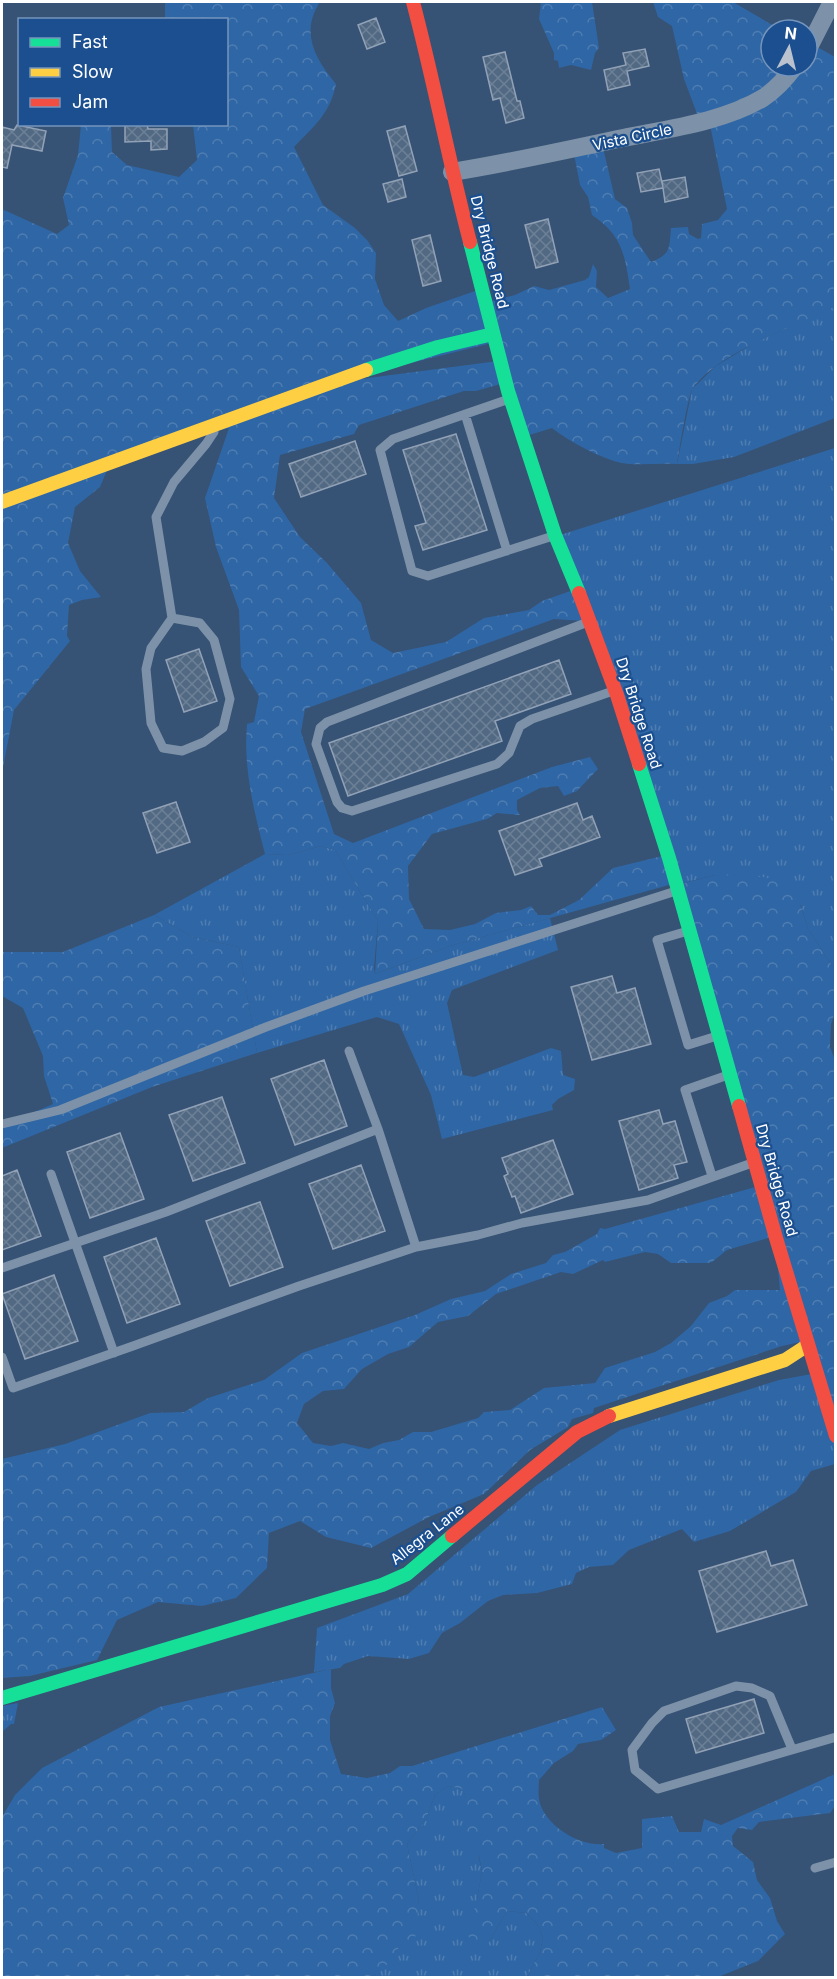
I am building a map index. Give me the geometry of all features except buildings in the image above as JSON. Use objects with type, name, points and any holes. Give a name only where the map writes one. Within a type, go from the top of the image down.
[{"type":"street","name":"Dry Bridge Road","points":[[413,2],[428,58],[452,172],[511,398],[555,535],[615,690],[678,890],[754,1162],[836,1436]]},
{"type":"street","points":[[819,27],[832,2]]},
{"type":"street","name":"Vista Circle","points":[[452,172],[514,162],[687,125],[734,111],[764,97],[785,78]]},
{"type":"street","points":[[2,502],[220,422],[438,347],[493,334]]},
{"type":"street","name":"Allegra Lane","points":[[2,1698],[382,1586],[407,1574],[577,1432],[608,1416],[785,1360],[808,1345]]},
{"type":"lane","points":[[511,398],[393,439],[380,450],[412,571],[428,576],[555,535]]},
{"type":"lane","points":[[465,414],[512,549]]},
{"type":"lane","points":[[172,618],[200,622],[214,640],[230,699],[223,728],[204,742],[182,751],[163,748],[151,723],[146,669],[151,648],[172,618],[156,517],[174,482],[206,444],[220,422]]},
{"type":"lane","points":[[590,622],[327,722],[320,728],[316,744],[337,802],[342,808],[352,811],[497,764],[509,753],[520,726],[532,719],[615,690]]},
{"type":"lane","points":[[2,1124],[60,1110],[266,1027],[364,991],[678,890]]},
{"type":"lane","points":[[689,931],[657,940],[688,1045],[719,1036]]},
{"type":"lane","points":[[349,1051],[378,1129],[416,1247]]},
{"type":"lane","points":[[712,1176],[685,1090],[730,1074]]},
{"type":"lane","points":[[2,1268],[166,1212],[378,1129]]},
{"type":"lane","points":[[2,1357],[13,1388],[299,1286],[416,1247],[478,1235],[522,1223],[648,1200],[754,1162]]},
{"type":"lane","points":[[51,1174],[114,1353]]},
{"type":"lane","points":[[792,1749],[770,1696],[752,1688],[736,1686],[664,1711],[632,1750],[635,1770],[658,1789],[836,1737]]},
{"type":"lane","points":[[814,1868],[836,1862]]},
{"type":"green space","points":[[165,2],[320,2],[311,24],[311,35],[316,55],[336,84],[325,112],[294,147],[323,205],[355,228],[376,253],[375,279],[384,305],[398,321],[426,308],[481,289],[487,302],[515,295],[534,286],[549,290],[585,280],[589,277],[593,264],[597,271],[596,287],[608,298],[630,289],[624,256],[610,230],[592,215],[588,197],[580,185],[573,149],[602,143],[615,199],[627,208],[633,235],[651,262],[668,250],[671,228],[688,227],[689,234],[698,239],[701,238],[702,224],[718,220],[727,209],[709,120],[699,119],[684,79],[672,26],[658,17],[653,2],[733,2],[760,18],[759,78],[819,78],[819,48],[835,57],[835,306],[739,351],[705,374],[691,393],[677,464],[620,463],[589,450],[552,428],[523,437],[504,383],[476,391],[464,391],[359,425],[354,434],[280,455],[274,498],[300,537],[327,563],[361,603],[371,640],[393,653],[446,642],[484,618],[529,610],[542,601],[576,589],[583,621],[554,619],[305,709],[301,732],[334,834],[353,843],[552,767],[590,757],[598,769],[577,791],[564,796],[558,786],[540,788],[517,800],[517,810],[520,815],[497,813],[487,819],[432,834],[408,866],[409,899],[424,929],[450,930],[475,924],[496,913],[521,910],[531,906],[538,915],[550,915],[579,900],[613,868],[662,856],[676,883],[450,946],[375,974],[378,921],[335,850],[321,846],[288,855],[265,854],[253,806],[246,741],[247,724],[254,722],[259,696],[241,667],[239,610],[216,547],[205,498],[229,428],[111,461],[100,487],[75,507],[68,543],[80,571],[101,597],[69,605],[67,636],[70,641],[14,710],[2,773],[2,209],[57,234],[69,225],[63,198],[78,155],[81,126],[111,126],[112,152],[127,165],[179,177],[197,160],[193,126],[228,126],[228,18],[165,18]],"holes":[[[496,342],[498,361],[330,383]]]},
{"type":"green space","points":[[541,2],[592,2],[599,48],[595,53],[591,70],[571,65],[559,68],[539,19]]},
{"type":"green space","points":[[835,306],[835,418],[734,457],[693,464],[677,464],[692,389],[716,366],[754,343]]},
{"type":"green space","points":[[835,448],[835,970],[808,929],[801,905],[715,875],[676,885],[560,535]]},
{"type":"green space","points":[[321,846],[335,850],[378,921],[375,974],[450,946],[550,918],[558,950],[452,990],[447,1003],[463,1075],[474,1077],[551,1048],[561,1051],[563,1075],[575,1079],[574,1090],[558,1099],[552,1105],[553,1110],[442,1139],[431,1095],[399,1024],[377,1017],[257,1053],[239,947],[193,937],[154,915],[265,854],[288,855]]},
{"type":"green space","points":[[715,875],[764,877],[779,882],[801,906],[808,929],[835,970],[835,1013],[831,1024],[830,1047],[836,1063],[835,1436],[805,1341],[782,1346],[594,1408],[593,1413],[572,1419],[568,1427],[530,1450],[484,1494],[429,1517],[371,1548],[326,1537],[300,1521],[269,1533],[267,1568],[236,1598],[202,1606],[158,1602],[117,1620],[97,1660],[30,1676],[2,1678],[2,1459],[65,1444],[150,1413],[184,1412],[208,1398],[264,1380],[302,1353],[415,1315],[451,1299],[485,1291],[511,1274],[546,1263],[553,1255],[565,1252],[597,1234],[600,1228],[605,1229],[759,1186],[677,885]],"holes":[[[775,1236],[780,1290],[735,1290],[709,1303],[691,1326],[671,1343],[655,1352],[605,1368],[595,1383],[544,1388],[510,1410],[484,1412],[478,1418],[431,1432],[413,1432],[399,1440],[369,1449],[343,1443],[331,1446],[313,1443],[297,1423],[304,1404],[323,1391],[344,1389],[362,1369],[388,1354],[409,1347],[438,1322],[468,1316],[496,1294],[561,1272],[573,1274],[603,1260],[605,1262],[645,1252],[658,1254],[671,1263],[708,1263],[727,1250]]]},
{"type":"green space","points":[[154,915],[193,937],[239,947],[257,1053],[152,1087],[2,1148],[2,1126],[53,1104],[44,1076],[43,1056],[23,1008],[2,996],[2,952],[63,952]]},
{"type":"green space","points":[[817,1373],[835,1436],[835,1464],[811,1471],[796,1492],[730,1531],[694,1542],[682,1529],[629,1550],[613,1565],[589,1567],[576,1573],[572,1584],[537,1593],[503,1595],[488,1601],[460,1623],[442,1633],[429,1653],[409,1659],[368,1656],[344,1664],[340,1668],[314,1672],[317,1628],[408,1594],[537,1485],[620,1430],[779,1380]]},
{"type":"green space","points":[[331,1669],[331,1688],[335,1703],[330,1716],[330,1740],[341,1774],[367,1778],[390,1773],[400,1766],[412,1766],[602,1707],[616,1730],[601,1740],[578,1744],[573,1751],[554,1763],[539,1780],[539,1797],[547,1817],[564,1832],[584,1842],[604,1844],[604,1848],[616,1853],[642,1848],[642,1819],[672,1816],[679,1832],[701,1832],[704,1819],[721,1825],[835,1774],[835,1806],[830,1813],[759,1822],[752,1830],[738,1828],[732,1836],[733,1846],[753,1862],[757,1880],[770,1898],[777,1921],[785,1934],[758,1961],[718,1977],[527,1977],[540,1952],[543,1938],[537,1924],[526,1913],[507,1911],[489,1942],[471,1951],[468,1932],[482,1871],[479,1856],[468,1847],[465,1795],[462,1789],[448,1786],[435,1795],[426,1819],[407,1844],[419,1901],[415,1940],[400,1946],[383,1969],[372,1977],[2,1977],[2,1817],[15,1795],[42,1768],[159,1707]]},
{"type":"green space","points":[[18,1703],[14,1724],[2,1732],[2,1706]]},
{"type":"green space","points":[[448,1786],[462,1789],[465,1795],[482,1871],[477,1900],[489,1942],[507,1911],[526,1913],[537,1924],[543,1938],[540,1952],[527,1977],[372,1978],[408,1940],[419,1901],[407,1844],[426,1819],[435,1795]]},
{"type":"traffic: fast","points":[[470,242],[508,391],[555,535],[579,593]]},
{"type":"traffic: fast","points":[[366,370],[438,347],[493,334]]},
{"type":"traffic: fast","points":[[639,764],[669,858],[739,1106]]},
{"type":"traffic: fast","points":[[2,1698],[382,1585],[407,1574],[452,1536]]},
{"type":"traffic: slow","points":[[2,502],[366,370]]},
{"type":"traffic: slow","points":[[609,1416],[785,1360],[808,1345]]},
{"type":"traffic: jam","points":[[413,2],[470,242]]},
{"type":"traffic: jam","points":[[579,593],[617,695],[639,764]]},
{"type":"traffic: jam","points":[[739,1106],[836,1436]]},
{"type":"traffic: jam","points":[[452,1536],[577,1432],[609,1416]]}]
